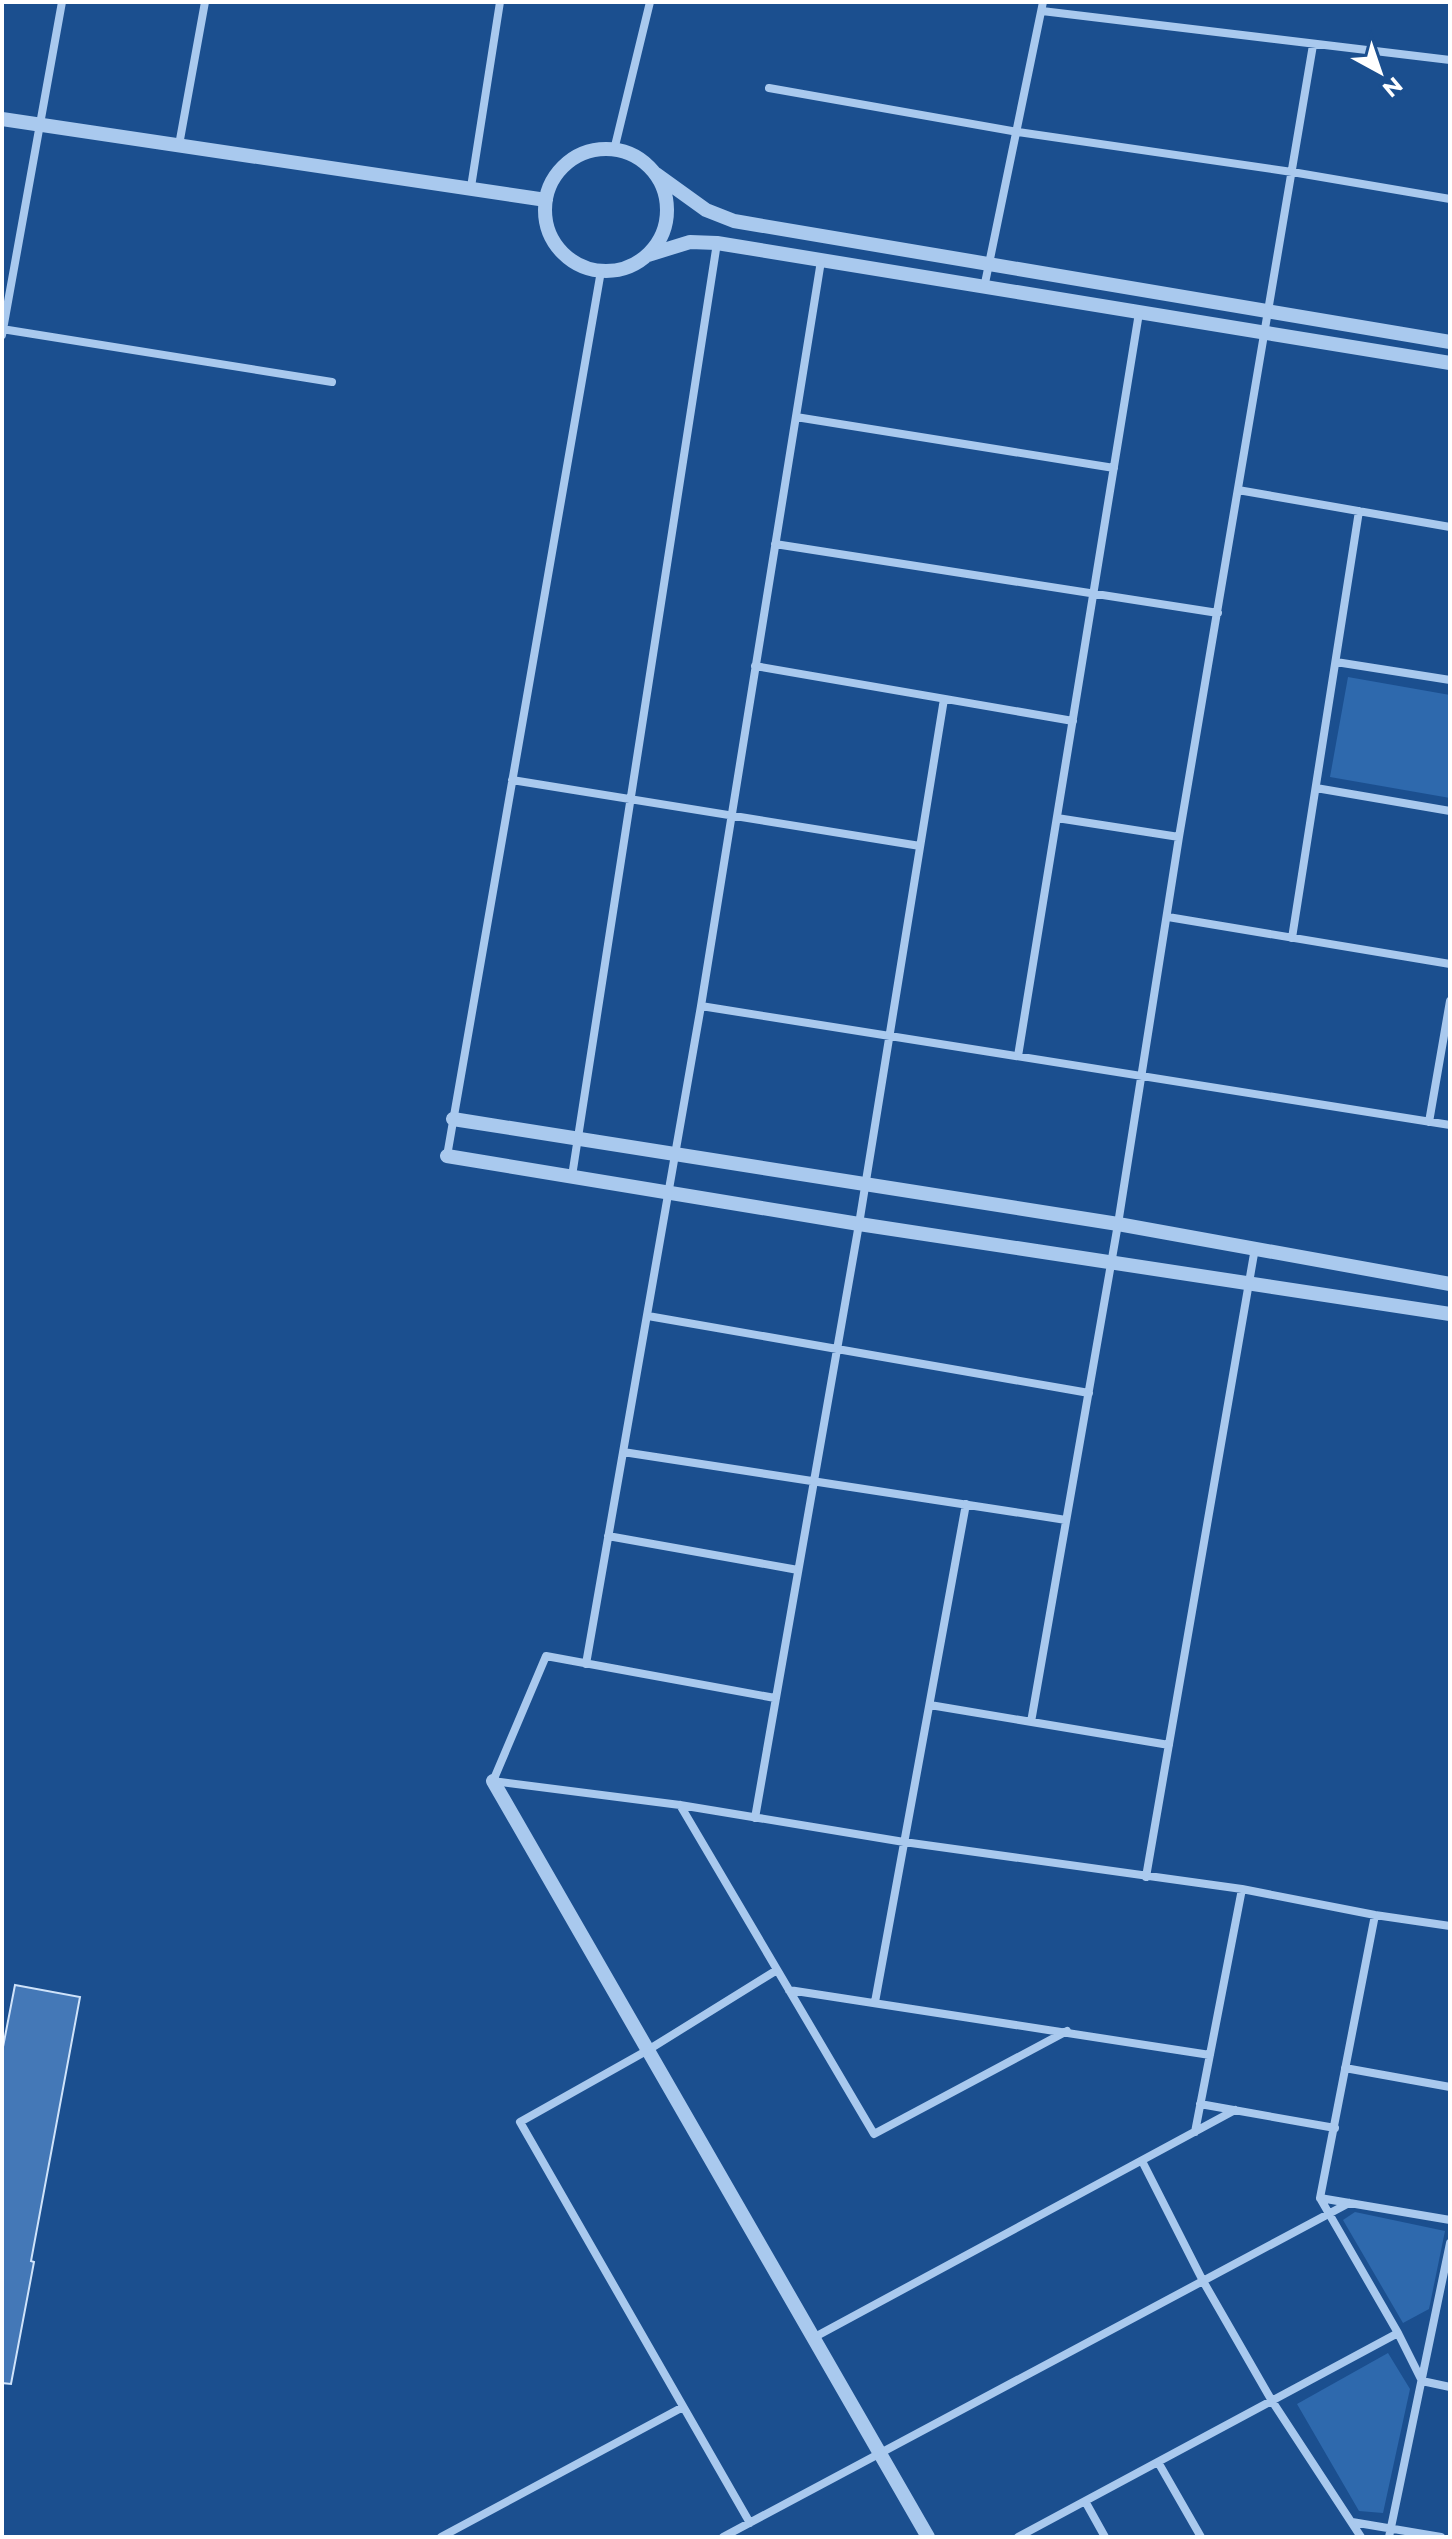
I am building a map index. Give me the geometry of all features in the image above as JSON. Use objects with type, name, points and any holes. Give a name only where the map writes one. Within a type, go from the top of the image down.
[{"type":"street","points":[[62,2],[2,331],[332,382]]},
{"type":"street","points":[[179,145],[205,2]]},
{"type":"street","points":[[471,187],[500,2]]},
{"type":"street","points":[[614,150],[650,2]]},
{"type":"street","points":[[984,288],[1042,6],[1313,45],[1450,60]]},
{"type":"street","points":[[1031,1722],[1118,1224],[1179,837],[1313,45]]},
{"type":"street","points":[[769,88],[1018,132],[1292,172],[1450,199]]},
{"type":"street","points":[[2,119],[546,200]]},
{"type":"street","points":[[1450,342],[734,221],[706,210],[634,155],[614,150],[590,151],[576,156],[555,177],[546,200],[545,220],[556,247],[579,266],[601,271],[623,270],[648,255],[690,242],[717,243],[1450,363]]},
{"type":"street","points":[[648,255],[658,244],[668,216],[664,187],[656,174]]},
{"type":"street","points":[[572,1176],[717,243]]},
{"type":"street","points":[[586,1664],[701,1006],[821,261]]},
{"type":"street","points":[[601,271],[447,1156],[859,1224],[1450,1314]]},
{"type":"street","points":[[1018,1056],[1139,313]]},
{"type":"street","points":[[796,417],[1114,468]]},
{"type":"street","points":[[1238,490],[1450,527]]},
{"type":"street","points":[[1292,938],[1359,511]]},
{"type":"street","points":[[775,544],[1218,613]]},
{"type":"street","points":[[1336,662],[1450,680]]},
{"type":"street","points":[[755,666],[1073,721]]},
{"type":"street","points":[[755,1818],[859,1224],[944,699]]},
{"type":"street","points":[[512,780],[920,846]]},
{"type":"street","points":[[1316,788],[1450,811]]},
{"type":"street","points":[[1057,818],[1179,837]]},
{"type":"street","points":[[1168,917],[1450,964]]},
{"type":"street","points":[[1429,1122],[1450,1001]]},
{"type":"street","points":[[701,1006],[1450,1125]]},
{"type":"street","points":[[453,1119],[1118,1224],[1450,1284]]},
{"type":"street","points":[[1146,1877],[1255,1248]]},
{"type":"street","points":[[648,1316],[1089,1393]]},
{"type":"street","points":[[623,1452],[1066,1520]]},
{"type":"street","points":[[875,2002],[966,1504]]},
{"type":"street","points":[[608,1536],[798,1570]]},
{"type":"street","points":[[493,1781],[546,1656],[775,1698]]},
{"type":"street","points":[[930,1705],[1169,1745]]},
{"type":"street","points":[[493,1781],[680,1805],[904,1842],[1242,1889],[1450,1926]]},
{"type":"street","points":[[493,1781],[928,2537]]},
{"type":"street","points":[[680,1805],[874,2134],[1067,2031]]},
{"type":"street","points":[[1195,2132],[1242,1889]]},
{"type":"street","points":[[1375,1915],[1320,2198],[1398,2333],[1422,2381]]},
{"type":"street","points":[[750,2523],[520,2122],[648,2050],[777,1970]]},
{"type":"street","points":[[789,1990],[1210,2055]]},
{"type":"street","points":[[1345,2068],[1450,2087]]},
{"type":"street","points":[[1200,2104],[1335,2128]]},
{"type":"street","points":[[813,2338],[1235,2110]]},
{"type":"street","points":[[1142,2161],[1203,2281],[1272,2401],[1361,2537]]},
{"type":"street","points":[[1320,2198],[1450,2220]]},
{"type":"street","points":[[723,2537],[1349,2203]]},
{"type":"street","points":[[1390,2533],[1450,2243]]},
{"type":"street","points":[[1018,2537],[1398,2333]]},
{"type":"street","points":[[1422,2381],[1450,2387]]},
{"type":"street","points":[[441,2537],[683,2407]]},
{"type":"street","points":[[1158,2462],[1201,2537]]},
{"type":"street","points":[[1085,2501],[1105,2537]]},
{"type":"street","points":[[1352,2522],[1390,2533],[1441,2537]]},
{"type":"shaded area","points":[[1348,677],[1450,695],[1450,798],[1330,777]]},
{"type":"shaded area","points":[[1355,2212],[1445,2231],[1429,2309],[1403,2323],[1343,2220]]},
{"type":"shaded area","points":[[1388,2353],[1410,2389],[1383,2513],[1359,2511],[1297,2404]]},
{"type":"building","points":[[15,1985],[80,1997],[11,2384],[2,2383],[2,2052]]}]
